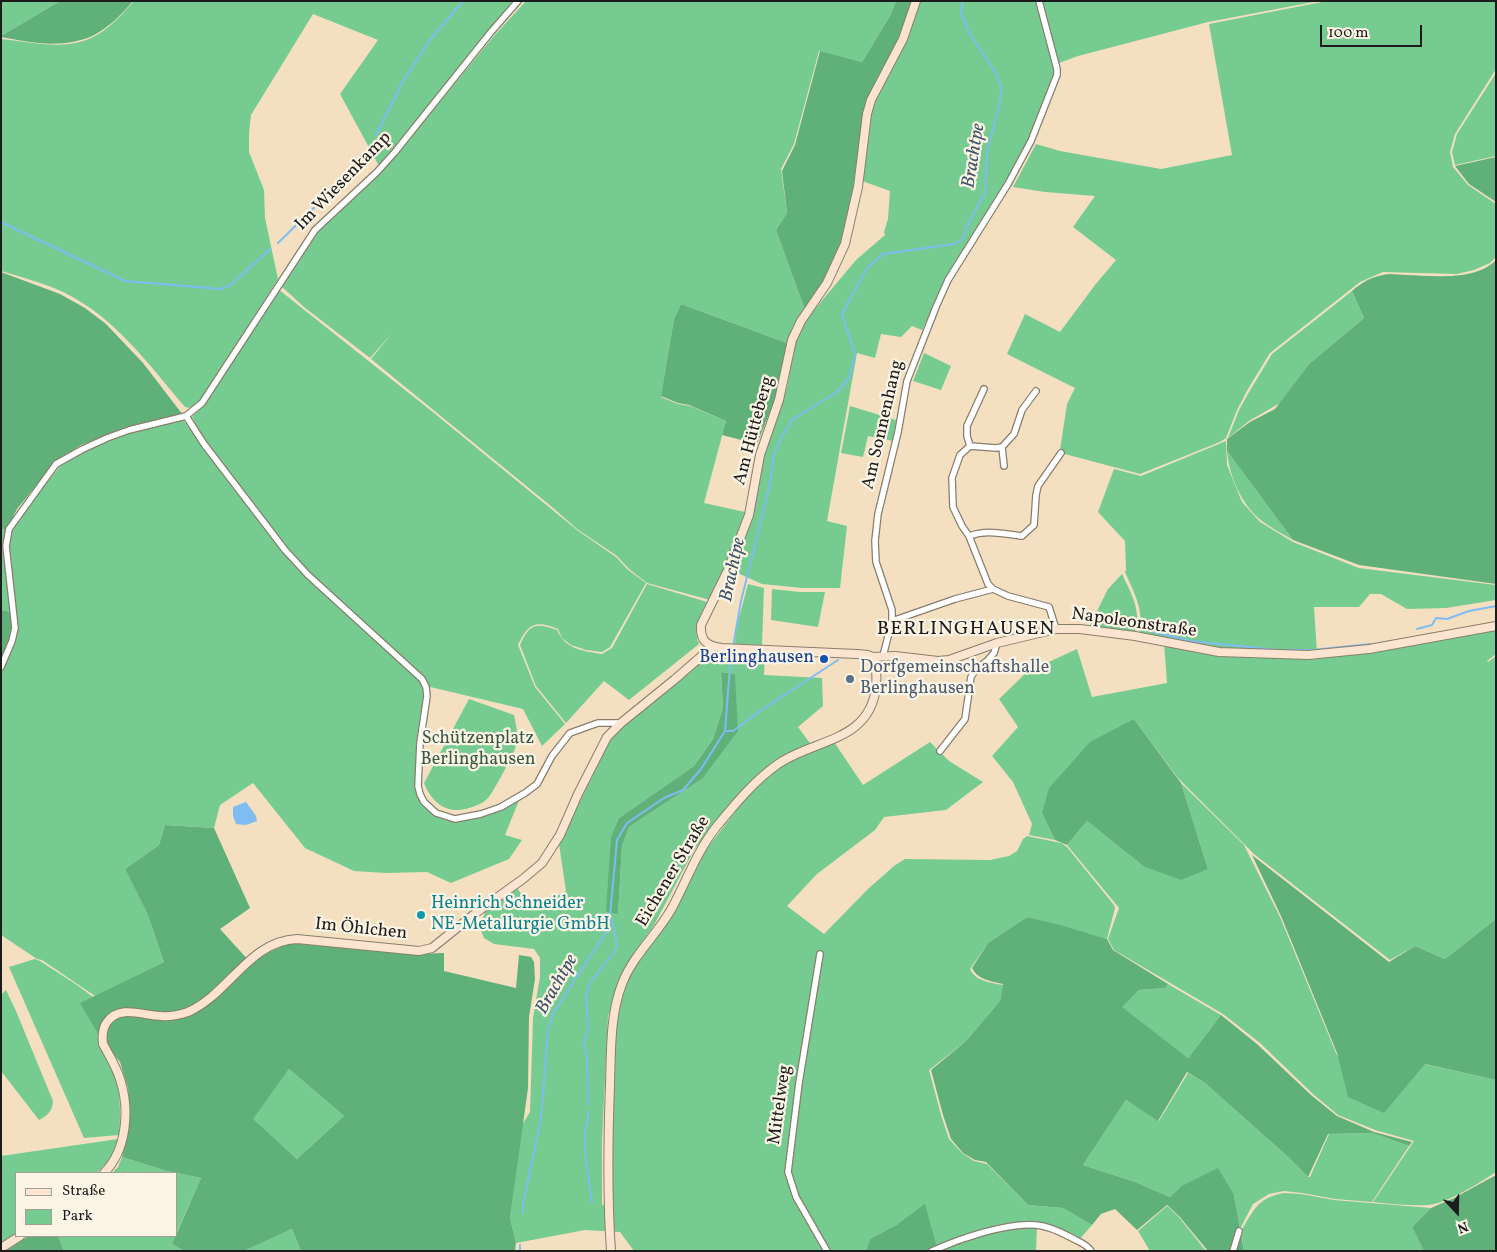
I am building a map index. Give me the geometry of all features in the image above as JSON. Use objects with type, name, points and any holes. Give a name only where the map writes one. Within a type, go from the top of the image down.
[{"type":"street","name":"Im Wiesenkamp","points":[[186,416],[208,395],[315,230],[377,172],[395,152],[485,39],[518,1]]},
{"type":"street","name":"Am Hütteberg","points":[[712,646],[707,644],[702,637],[701,625],[728,570],[749,516],[760,455],[781,392],[792,340],[801,321],[823,289],[843,251],[858,187],[865,125],[871,100],[903,39],[916,1]]},
{"type":"street","name":"Am Sonnenhang","points":[[883,656],[892,621],[892,610],[876,562],[875,540],[878,514],[898,432],[907,382],[948,280],[1008,184],[1031,141],[1055,80],[1057,69],[1039,1]]},
{"type":"street","points":[[970,446],[967,426],[984,390]]},
{"type":"street","points":[[1036,392],[1022,410],[1014,434],[1002,447],[970,446],[960,455],[952,478],[953,507],[969,536],[988,584],[993,589],[1008,596],[1049,607],[1056,628]]},
{"type":"street","points":[[1,667],[12,642],[15,628],[6,537],[9,528],[20,511],[56,464],[69,456],[129,430],[186,416],[204,444],[285,550],[308,575],[422,678],[427,696],[420,743],[418,786],[424,802],[436,813],[455,819],[481,814],[502,807],[537,784],[552,756],[570,733],[598,723],[620,723]]},
{"type":"street","points":[[1002,447],[1004,466]]},
{"type":"street","points":[[969,536],[992,532],[1002,535],[1022,536],[1031,529],[1034,525],[1038,486],[1061,453]]},
{"type":"street","points":[[892,621],[955,599],[993,589]]},
{"type":"street","name":"Napoleonstraße","points":[[712,646],[856,654],[872,657],[883,656],[938,661],[949,660],[997,643],[1056,628],[1136,636],[1219,652],[1308,655],[1369,649],[1496,626]]},
{"type":"street","points":[[940,751],[965,719],[971,677],[976,669],[994,653],[997,643]]},
{"type":"street","name":"Im Öhlchen","points":[[105,1172],[116,1156],[122,1138],[125,1116],[124,1094],[120,1079],[102,1038],[103,1028],[113,1016],[125,1012],[161,1016],[188,1012],[207,1000],[257,954],[285,939],[419,951],[432,948],[542,863],[560,835],[607,737],[620,723],[674,680],[712,646]]},
{"type":"street","name":"Eichener Straße","points":[[610,1251],[607,1170],[613,1018],[626,974],[638,954],[666,918],[708,838],[754,784],[788,758],[834,740],[846,733],[866,714],[873,701],[876,680],[875,663],[872,657]]},
{"type":"street","name":"Mittelweg","points":[[820,954],[799,1083],[788,1172],[796,1197],[827,1251]]},
{"type":"street","points":[[932,1251],[979,1234],[1019,1225],[1037,1225],[1062,1232],[1088,1246],[1091,1251]]},
{"type":"street","points":[[1233,1251],[1239,1231]]},
{"type":"street","points":[[1,1248],[18,1237]]},
{"type":"green space","points":[[1,1],[60,1],[1,36]]},
{"type":"green space","points":[[60,1],[133,1],[106,28],[83,39],[68,43],[46,44],[1,37]]},
{"type":"green space","points":[[134,1],[516,1],[490,29],[379,166],[340,94],[378,40],[313,14],[251,115],[249,152],[264,190],[265,218],[278,279],[200,401],[190,408],[185,407],[115,328],[82,302],[40,283],[1,271],[1,39],[62,45],[86,40],[97,35],[117,20]]},
{"type":"green space","points":[[526,1],[896,1],[890,16],[862,62],[819,51],[794,144],[781,169],[787,213],[776,230],[805,310],[787,343],[681,304],[674,319],[661,397],[678,404],[690,406],[726,421],[704,503],[745,512],[740,532],[710,600],[647,583],[629,569],[617,556],[577,529],[371,359],[392,333],[370,358],[304,307],[280,285],[316,231],[380,173],[493,37]]},
{"type":"green space","points":[[896,1],[912,1],[903,30],[868,99],[860,136],[853,189],[840,250],[823,286],[805,310],[776,230],[787,213],[782,171],[795,145],[820,51],[862,62],[890,16]]},
{"type":"green space","points":[[919,1],[1036,1],[1055,68],[1053,81],[1030,142],[1012,175],[947,278],[922,330],[912,326],[901,337],[881,334],[875,358],[857,353],[827,521],[847,526],[840,588],[802,588],[762,584],[731,570],[747,533],[754,509],[769,437],[787,388],[799,333],[809,316],[856,260],[885,235],[890,191],[862,181],[868,129],[875,100],[905,40]]},
{"type":"green space","points":[[1042,1],[1319,1],[1208,22],[1078,56],[1059,63]]},
{"type":"green space","points":[[1327,1],[1496,1],[1496,69],[1455,134],[1450,152],[1453,167],[1468,185],[1496,204],[1496,257],[1490,263],[1474,270],[1457,274],[1383,272],[1360,282],[1270,353],[1237,410],[1226,438],[1220,442],[1140,474],[1061,453],[1067,404],[1075,388],[1007,354],[1025,314],[1060,332],[1116,260],[1073,227],[1095,196],[1013,187],[1036,144],[1060,151],[1161,169],[1232,155],[1209,24]]},
{"type":"green space","points":[[1496,73],[1496,156],[1455,165],[1452,152],[1457,134]]},
{"type":"green space","points":[[1496,157],[1496,202],[1469,184],[1455,166]]},
{"type":"green space","points":[[1496,260],[1496,584],[1359,565],[1293,540],[1227,451],[1227,439],[1250,422],[1275,409],[1309,364],[1364,318],[1352,291],[1363,283],[1374,277],[1389,274],[1454,276],[1466,274],[1487,267]]},
{"type":"green space","points":[[1,272],[60,294],[85,308],[106,324],[143,363],[183,415],[129,426],[81,445],[55,462],[17,509],[6,530],[1,529]]},
{"type":"green space","points":[[278,289],[577,530],[616,557],[628,570],[646,583],[610,647],[602,652],[586,650],[571,645],[562,638],[558,629],[550,626],[538,624],[525,632],[518,645],[535,687],[565,724],[542,746],[523,709],[426,686],[286,550],[205,443],[192,417],[209,399]]},
{"type":"green space","points":[[1352,291],[1364,318],[1309,364],[1280,403],[1249,421],[1228,438],[1239,410],[1272,354]]},
{"type":"green space","points":[[681,304],[787,343],[777,394],[757,444],[722,435],[726,421],[689,405],[661,396],[674,319]]},
{"type":"green space","points":[[924,353],[951,366],[941,390],[913,381]]},
{"type":"green space","points":[[850,406],[896,420],[893,441],[868,436],[863,457],[841,453]]},
{"type":"green space","points":[[183,420],[284,551],[420,680],[425,696],[418,794],[423,805],[436,816],[453,821],[520,798],[505,835],[522,840],[509,859],[451,883],[427,872],[386,873],[354,871],[305,848],[253,783],[220,805],[214,828],[165,825],[159,845],[125,869],[147,913],[164,962],[95,996],[1,935],[1,671],[15,641],[17,629],[8,546],[10,532],[22,513],[62,464],[87,450],[131,432]]},
{"type":"green space","points":[[1226,441],[1227,465],[1242,502],[1260,522],[1293,542],[1359,568],[1496,585],[1496,600],[1446,608],[1407,609],[1381,594],[1370,594],[1359,607],[1314,607],[1317,653],[1219,651],[1139,635],[1140,610],[1125,572],[1125,541],[1098,512],[1114,469],[1141,476]]},
{"type":"green space","points":[[1227,451],[1293,540],[1266,524],[1248,507],[1238,490],[1230,470]]},
{"type":"green space","points":[[1,529],[6,530],[2,546],[12,612],[1,610]]},
{"type":"green space","points":[[1122,574],[1137,611],[1134,634],[1089,627],[1108,589]]},
{"type":"green space","points":[[647,584],[707,602],[697,628],[699,644],[629,700],[604,681],[566,723],[536,686],[520,645],[523,638],[530,629],[544,626],[557,630],[565,641],[575,648],[602,654],[612,648]]},
{"type":"green space","points":[[748,584],[764,588],[762,645],[735,644],[736,629]]},
{"type":"green space","points":[[772,589],[825,592],[818,627],[771,620]]},
{"type":"green space","points":[[1,610],[12,612],[14,629],[1,662]]},
{"type":"green space","points":[[1496,629],[1496,654],[1487,661],[1496,656],[1496,919],[1445,959],[1415,946],[1390,960],[1254,854],[1178,778],[1134,719],[1042,813],[1055,840],[1029,835],[1032,824],[1013,782],[992,756],[1018,727],[999,699],[1027,672],[1077,649],[1092,697],[1167,683],[1164,643],[1310,658]]},
{"type":"green space","points":[[713,650],[765,654],[764,675],[822,678],[823,706],[798,727],[812,746],[792,752],[769,767],[750,783],[723,813],[694,850],[654,925],[624,972],[608,1016],[602,1141],[602,1205],[608,1205],[611,1064],[620,998],[629,973],[658,936],[673,912],[701,856],[760,780],[792,756],[834,742],[863,785],[930,742],[949,761],[983,782],[946,810],[884,817],[875,830],[817,874],[787,906],[824,934],[868,889],[905,859],[990,860],[1009,856],[1017,851],[1023,839],[1027,836],[1061,843],[1067,847],[1114,905],[1115,908],[1107,939],[1027,917],[988,943],[970,969],[979,979],[1003,985],[1000,1001],[966,1041],[929,1070],[949,1139],[962,1153],[974,1161],[987,1164],[1028,1205],[1063,1208],[1092,1225],[1079,1240],[1037,1226],[1036,1251],[929,1251],[936,1247],[898,1224],[870,1239],[866,1251],[634,1251],[620,1232],[585,1230],[516,1243],[510,1218],[522,1125],[530,1112],[533,1018],[540,977],[540,958],[534,949],[494,944],[484,938],[480,928],[485,912],[517,888],[532,910],[566,891],[559,844],[610,740],[623,725]],"holes":[[[721,672],[735,674],[702,779],[629,827],[622,846],[618,914],[619,818],[694,766],[713,739],[723,708]]]},
{"type":"green space","points":[[721,672],[735,674],[738,731],[702,779],[629,827],[622,846],[618,914],[606,912],[611,837],[619,818],[694,766],[713,739],[723,708]]},
{"type":"green space","name":"Schützenplatz Berlinghausen","points":[[469,699],[514,715],[517,742],[508,764],[489,797],[482,803],[474,806],[454,810],[441,806],[436,802],[424,783]]},
{"type":"green space","points":[[1134,719],[1181,783],[1208,869],[1181,880],[1143,866],[1087,821],[1067,845],[1055,840],[1042,813],[1049,788],[1090,742]]},
{"type":"green space","points":[[1181,783],[1244,845],[1280,917],[1336,1053],[1347,1074],[1424,1064],[1496,1080],[1496,1172],[1445,1201],[1428,1205],[1373,1202],[1414,1141],[1375,1130],[1338,1115],[1313,1094],[1260,1043],[1223,1014],[1114,950],[1108,939],[1119,908],[1067,845],[1087,821],[1143,866],[1208,869]]},
{"type":"green space","points":[[165,825],[214,828],[250,908],[220,929],[251,963],[289,943],[414,954],[444,953],[444,971],[516,988],[519,955],[531,957],[534,962],[535,979],[529,1017],[528,1088],[510,1218],[516,1243],[515,1251],[301,1251],[292,1229],[244,1251],[184,1251],[172,1244],[175,1237],[178,1237],[178,1230],[201,1178],[167,1171],[122,1157],[130,1110],[128,1088],[120,1062],[99,1036],[80,1003],[164,962],[147,913],[125,869],[159,845]],"holes":[[[289,1069],[344,1116],[297,1159],[253,1119]]]},
{"type":"green space","points":[[1252,855],[1389,962],[1415,946],[1445,959],[1496,919],[1496,1080],[1425,1064],[1384,1113],[1348,1097],[1337,1053],[1281,916]]},
{"type":"green space","points":[[1027,917],[1107,939],[1113,950],[1168,984],[1165,988],[1139,990],[1122,1007],[1188,1058],[1221,1015],[1257,1044],[1311,1095],[1337,1116],[1374,1132],[1412,1142],[1409,1146],[1372,1133],[1328,1134],[1308,1177],[1205,1083],[1187,1072],[1158,1121],[1126,1100],[1083,1165],[1135,1182],[1170,1197],[1180,1187],[1218,1168],[1234,1195],[1244,1251],[1208,1251],[1179,1216],[1167,1205],[1137,1230],[1115,1209],[1101,1214],[1092,1225],[1063,1208],[1028,1205],[986,1162],[975,1160],[963,1153],[951,1139],[931,1070],[966,1041],[1000,1001],[1003,984],[981,978],[972,968],[988,943]]},
{"type":"green space","points":[[35,959],[93,997],[81,1003],[99,1036],[98,1039],[115,1076],[120,1101],[119,1135],[84,1138],[9,967]]},
{"type":"green space","points":[[1168,984],[1221,1015],[1188,1058],[1121,1007],[1139,990],[1165,988]]},
{"type":"green space","points":[[6,990],[53,1101],[49,1113],[39,1120],[1,1071],[1,995]]},
{"type":"green space","points":[[289,1069],[344,1116],[297,1159],[252,1119]]},
{"type":"green space","points":[[1188,1073],[1205,1083],[1308,1177],[1310,1177],[1329,1134],[1372,1133],[1409,1146],[1372,1202],[1335,1199],[1284,1191],[1269,1194],[1253,1204],[1240,1229],[1234,1195],[1180,1187],[1170,1197],[1135,1182],[1083,1165],[1126,1100],[1159,1121]]},
{"type":"green space","points":[[118,1139],[111,1158],[98,1172],[15,1172],[15,1235],[1,1244],[1,1156]]},
{"type":"green space","points":[[122,1157],[172,1172],[113,1172],[118,1167]]},
{"type":"green space","points":[[178,1173],[201,1178],[178,1230]]},
{"type":"green space","points":[[1496,1175],[1496,1251],[1424,1251],[1412,1227],[1431,1208]]},
{"type":"green space","points":[[1284,1193],[1334,1200],[1431,1208],[1412,1227],[1424,1251],[1244,1251],[1241,1231],[1253,1211],[1268,1198]]},
{"type":"green space","points":[[925,1204],[937,1248],[929,1251],[866,1251],[870,1239],[898,1224]]},
{"type":"green space","points":[[1167,1206],[1178,1216],[1206,1251],[1150,1251],[1138,1231]]},
{"type":"green space","points":[[292,1229],[301,1251],[244,1251]]},
{"type":"green space","points":[[27,1237],[58,1237],[64,1251],[6,1251]]},
{"type":"green space","points":[[58,1237],[176,1237],[172,1244],[184,1251],[64,1251]]},
{"type":"water","points":[[246,802],[256,816],[257,821],[246,825],[236,824],[233,816],[233,807]]},
{"type":"waterway","points":[[376,135],[402,83],[430,40],[463,1]]},
{"type":"waterway","name":"Brachtpe","points":[[733,647],[741,601],[770,484],[773,458],[781,438],[793,419],[837,392],[849,378],[855,354],[842,314],[867,268],[883,254],[954,244],[963,239],[967,226],[985,193],[987,152],[1000,102],[1001,88],[996,73],[970,34],[961,14],[963,1]]},
{"type":"waterway","points":[[278,243],[327,195],[361,158]]},
{"type":"waterway","points":[[1,222],[125,281],[221,289],[232,284],[270,249]]},
{"type":"waterway","points":[[1417,629],[1432,625],[1436,618],[1447,619],[1469,611],[1496,606]]},
{"type":"waterway","points":[[1147,630],[1191,641],[1278,650],[1312,650],[1371,644]]},
{"type":"waterway","name":"Brachtpe","points":[[523,1213],[541,1118],[548,1030],[554,1012],[608,929],[617,840],[627,823],[664,798],[683,790],[701,769],[725,731],[732,652]]},
{"type":"waterway","points":[[725,731],[733,731],[838,660]]},
{"type":"waterway","points":[[588,1105],[587,1057],[584,1043],[588,1028],[586,996],[590,983],[615,951],[617,945],[611,918]]},
{"type":"waterway","points":[[588,1111],[585,1129],[585,1155],[592,1202]]},
{"type":"waterway","name":"Brachtpe","points":[[520,1245],[520,1251]]},
{"type":"place","name":"Berlinghausen","points":[[824,659]]},
{"type":"place","name":"Dorfgemeinschaftshalle Berlinghausen","points":[[850,679]]},
{"type":"place","name":"Heinrich Schneider NE-Metallurgie GmbH","points":[[421,915]]},
{"type":"district","name":"BERLINGHAUSEN","points":[[966,630]]}]
